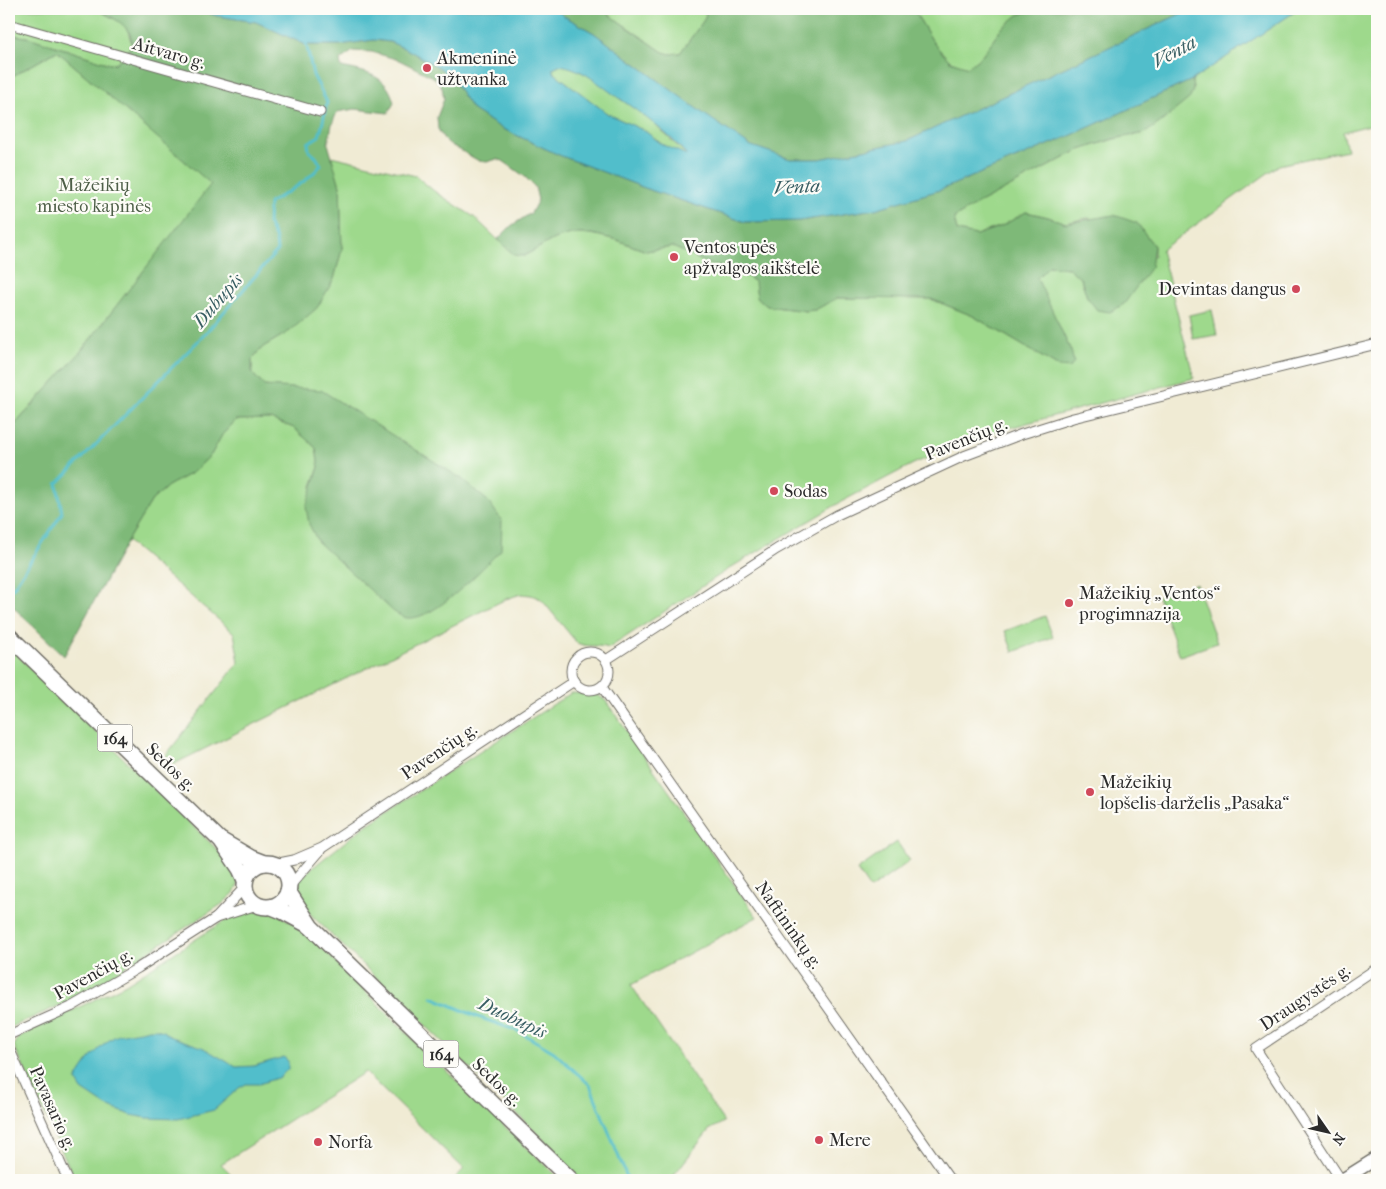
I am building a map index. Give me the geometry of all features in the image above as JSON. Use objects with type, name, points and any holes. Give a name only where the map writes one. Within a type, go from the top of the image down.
[{"type":"main road","name":"Sedos g.","points":[[9,636],[221,841],[240,869],[245,884]]},
{"type":"main road","name":"Sedos g.","points":[[221,841],[250,858],[269,863]]},
{"type":"main road","points":[[245,884],[252,868],[269,863]]},
{"type":"main road","name":"164","points":[[269,863],[284,870],[287,875],[289,889]]},
{"type":"main road","name":"164","points":[[245,884],[248,898],[264,906]]},
{"type":"main road","name":"Sedos g.","points":[[289,889],[311,927]]},
{"type":"main road","points":[[264,906],[282,901],[289,889]]},
{"type":"main road","name":"Sedos g.","points":[[264,906],[282,911],[311,927],[570,1180]]},
{"type":"main road","points":[[1341,1180],[1377,1158]]},
{"type":"street","name":"Aitvaro g.","points":[[9,24],[320,112]]},
{"type":"street","name":"Pavenčių g.","points":[[606,660],[777,550],[829,520],[964,456],[1022,434],[1072,418],[1377,344]]},
{"type":"street","points":[[584,652],[596,652],[606,660],[609,665],[609,677],[602,687],[596,690],[583,689],[574,681],[571,670],[574,659],[578,655],[584,652]]},
{"type":"street","name":"Pavenčių g.","points":[[269,863],[294,860],[322,848],[574,681]]},
{"type":"street","name":"Naftininkų g.","points":[[602,687],[950,1180]]},
{"type":"street","name":"Pavenčių g.","points":[[289,889],[322,848]]},
{"type":"street","name":"Pavenčių g.","points":[[9,1035],[71,1007],[216,918],[245,884]]},
{"type":"street","name":"Pavenčių g.","points":[[216,918],[264,906]]},
{"type":"street","name":"Draugystės g.","points":[[1341,1180],[1256,1049],[1377,968]]},
{"type":"street","name":"Pavasario g.","points":[[9,1048],[68,1180]]},
{"type":"green space","points":[[9,9],[96,9],[122,23],[128,31],[131,42],[129,49],[116,63],[110,64],[31,38],[9,34]]},
{"type":"green space","points":[[96,9],[197,9],[217,16],[256,22],[306,45],[340,45],[374,40],[390,42],[440,68],[452,79],[473,110],[501,128],[559,155],[650,190],[745,222],[799,221],[875,209],[940,190],[1072,135],[1192,80],[1193,90],[1190,98],[1145,133],[1113,139],[1077,151],[954,218],[957,231],[976,235],[1002,226],[1026,212],[1066,223],[1114,215],[1137,223],[1154,246],[1151,267],[1124,304],[1110,312],[1097,310],[1087,297],[1081,279],[1069,268],[1049,266],[1037,278],[1071,351],[1074,362],[1070,368],[1059,367],[973,316],[931,299],[837,298],[815,310],[806,311],[767,306],[757,297],[755,282],[735,269],[711,265],[673,247],[646,251],[617,240],[592,234],[571,234],[554,239],[524,256],[514,255],[498,239],[511,226],[531,213],[538,200],[535,187],[524,176],[503,161],[497,159],[487,162],[479,161],[444,139],[438,129],[437,117],[444,99],[442,87],[435,78],[399,60],[372,52],[353,51],[340,60],[341,67],[375,76],[387,86],[394,103],[388,113],[355,109],[337,112],[332,124],[328,144],[340,186],[342,249],[334,279],[317,308],[290,331],[263,347],[252,359],[252,373],[264,386],[321,390],[462,479],[489,502],[502,521],[501,550],[458,592],[432,611],[408,618],[401,616],[394,612],[318,542],[309,524],[306,507],[319,467],[316,448],[294,428],[270,419],[236,420],[222,435],[211,455],[193,472],[168,486],[152,500],[127,541],[64,656],[9,603],[9,431],[78,355],[211,184],[57,51],[9,78],[9,34],[31,38],[110,64],[116,63],[130,48],[130,34],[121,23]]},
{"type":"green space","points":[[555,9],[601,9],[663,52],[670,54],[680,53],[704,20],[706,14],[702,9],[913,9],[935,45],[950,61],[968,67],[982,56],[1001,29],[1018,15],[1035,9],[1191,9],[907,141],[820,159],[790,159],[749,145],[594,33]]},
{"type":"green space","points":[[601,9],[702,9],[706,14],[704,20],[680,53],[670,54],[663,52]]},
{"type":"green space","points":[[913,9],[1035,9],[1018,15],[1001,29],[982,56],[968,67],[950,61],[935,45]]},
{"type":"green space","points":[[1299,9],[1377,9],[1377,123],[1343,132],[1347,150],[1279,165],[1161,250],[1194,378],[983,435],[913,464],[841,502],[735,565],[609,648],[577,643],[541,599],[521,594],[506,599],[174,764],[166,755],[239,662],[234,633],[127,541],[152,500],[168,486],[193,472],[211,455],[222,435],[236,420],[270,419],[294,428],[316,448],[319,467],[312,486],[318,542],[321,391],[264,386],[252,373],[252,359],[263,347],[290,331],[334,279],[342,249],[340,186],[331,156],[416,176],[434,191],[474,217],[514,255],[524,256],[554,239],[571,234],[592,234],[617,240],[646,251],[673,247],[711,265],[735,269],[755,282],[757,297],[767,306],[806,311],[815,310],[837,298],[931,299],[973,316],[1059,367],[1071,351],[1036,278],[1049,266],[1069,268],[1081,279],[1087,297],[1154,256],[1154,246],[1137,223],[1087,218],[1066,223],[1026,212],[1002,226],[976,235],[957,231],[954,218],[1077,151],[1114,139],[1145,133],[1193,90],[1192,80]]},
{"type":"green space","name":"Mažeikių miesto kapinės","points":[[57,51],[212,184],[78,355],[9,431],[9,78]]},
{"type":"green space","points":[[559,65],[568,66],[596,79],[617,97],[647,117],[688,156],[663,145],[645,131],[608,114],[553,72],[553,68]]},
{"type":"green space","points":[[1212,310],[1217,335],[1193,339],[1189,315]]},
{"type":"green space","points":[[1196,584],[1217,643],[1180,656],[1158,597]]},
{"type":"green space","points":[[1045,616],[1053,637],[1013,652],[1005,631]]},
{"type":"green space","points":[[9,647],[229,861],[239,883],[234,893],[222,904],[97,985],[63,1004],[9,1028]]},
{"type":"green space","points":[[571,693],[596,694],[605,700],[757,917],[631,985],[724,1122],[709,1130],[670,1180],[581,1180],[540,1136],[305,909],[295,891],[295,886],[307,872],[365,826]]},
{"type":"green space","points":[[897,842],[910,861],[870,889],[857,870]]},
{"type":"green space","points":[[249,911],[274,912],[312,938],[418,1044],[561,1180],[453,1180],[464,1169],[365,1072],[221,1164],[237,1180],[75,1180],[14,1046],[19,1037],[126,984],[221,923],[237,914]]},
{"type":"water","name":"Venta","points":[[197,9],[555,9],[594,33],[749,145],[790,159],[820,159],[907,141],[1191,9],[1299,9],[1192,80],[1072,135],[940,190],[875,209],[799,221],[745,222],[650,190],[559,155],[501,128],[473,110],[452,79],[440,68],[390,42],[374,40],[340,45],[306,45],[256,22],[217,16]],"holes":[[[559,65],[584,73],[637,111],[663,131],[687,155],[663,145],[645,131],[608,114],[553,72],[553,68]]]},
{"type":"water","points":[[149,1029],[163,1031],[169,1036],[202,1047],[236,1067],[254,1066],[284,1057],[288,1061],[288,1069],[280,1077],[259,1084],[246,1084],[214,1110],[178,1119],[147,1118],[131,1115],[106,1106],[82,1090],[76,1080],[87,1062],[103,1045],[114,1037]]},
{"type":"waterway","name":"Dubupis","points":[[13,588],[62,513],[57,484],[203,336],[277,251],[276,239],[268,223],[269,203],[303,182],[321,165],[309,151],[308,143],[319,136],[327,102],[313,75],[306,43]]},
{"type":"waterway","name":"Duobupis","points":[[432,997],[478,1017],[518,1031],[554,1052],[590,1085],[628,1180]]},
{"type":"place","name":"Akmeninė užtvanka","points":[[427,68]]},
{"type":"place","name":"Ventos upės apžvalgos aikštelė","points":[[674,257]]},
{"type":"place","name":"Devintas dangus","points":[[1296,289]]},
{"type":"place","name":"Sodas","points":[[774,491]]},
{"type":"place","name":"Mažeikių „Ventos“ progimnazija","points":[[1069,603]]},
{"type":"place","name":"Mažeikių lopšelis-darželis „Pasaka“","points":[[1090,792]]},
{"type":"place","name":"Mere","points":[[819,1140]]},
{"type":"place","name":"Norfa","points":[[318,1142]]}]
